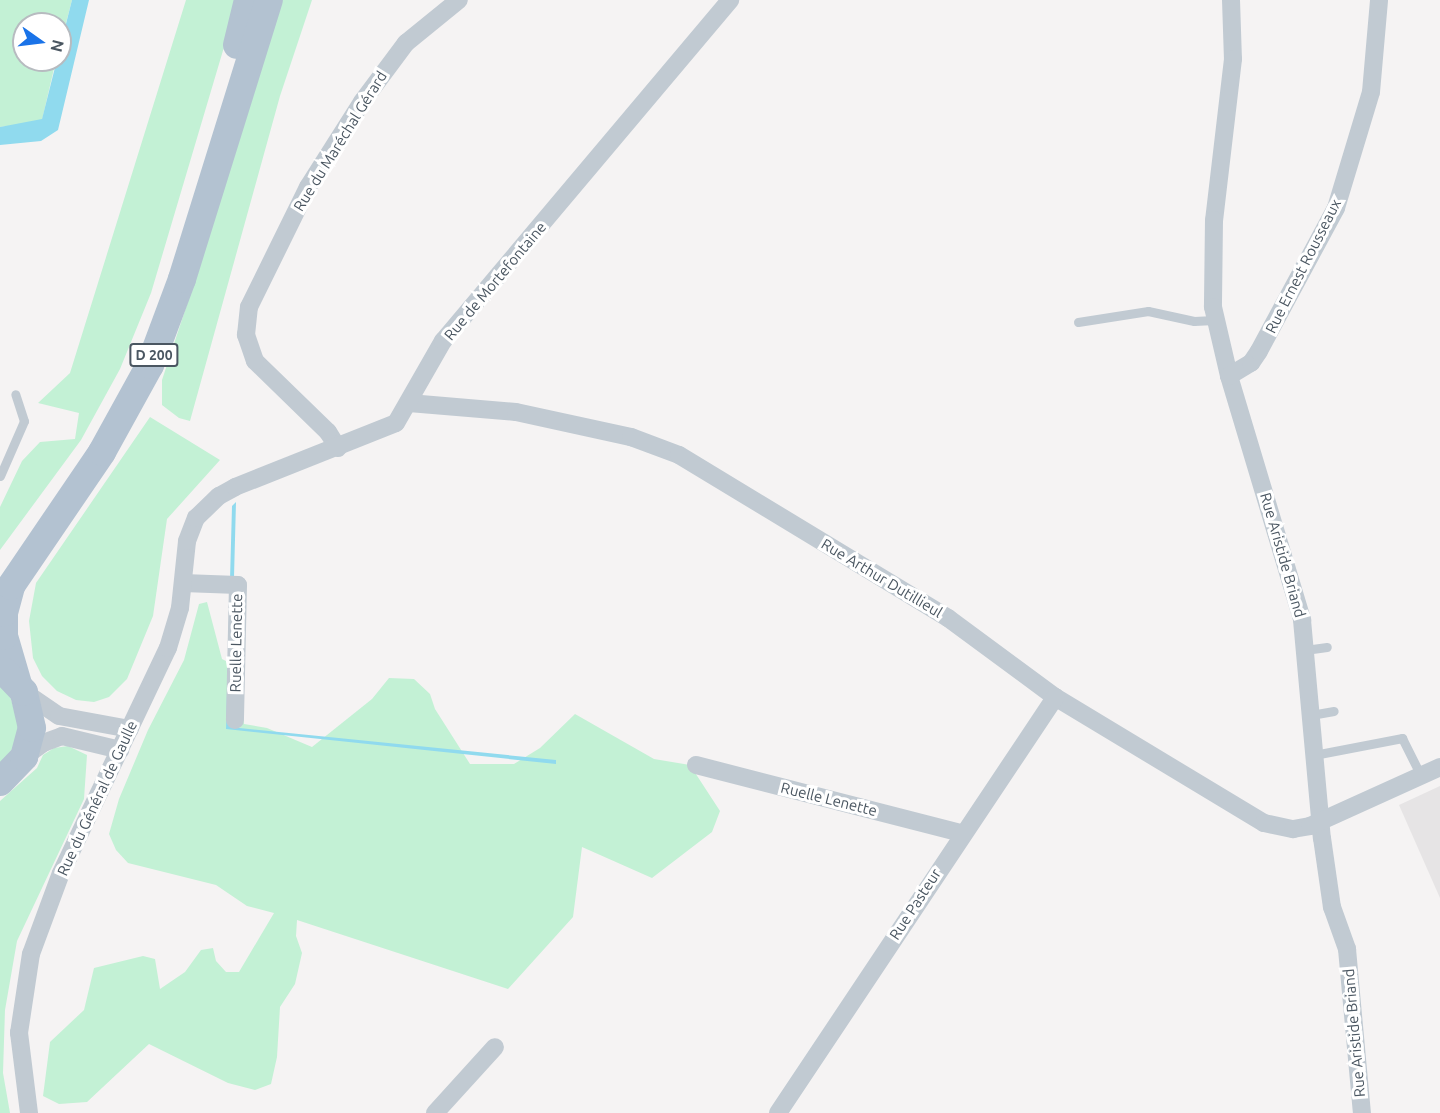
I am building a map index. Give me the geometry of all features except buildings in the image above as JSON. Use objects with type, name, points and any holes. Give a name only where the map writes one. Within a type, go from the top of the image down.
[{"type":"main road","name":"D 200","points":[[0,570],[92,440],[142,346],[211,140],[248,0]]},
{"type":"main road","name":"D 200","points":[[14,681],[4,626],[11,586],[102,452],[150,365],[178,290],[269,0]]},
{"type":"main road","points":[[0,782],[24,757],[32,721],[14,681]]},
{"type":"street","name":"Rue du Maréchal Gérard","points":[[338,448],[328,432],[255,361],[246,335],[249,307],[308,187],[362,102],[406,43],[459,0]]},
{"type":"street","name":"Rue de Mortefontaine","points":[[219,496],[390,427],[409,403],[443,341],[730,0]]},
{"type":"street","name":"Rue Aristide Briand","points":[[1231,0],[1233,58],[1214,220],[1214,320],[1296,594],[1305,650],[1314,755],[1332,907],[1347,949],[1362,1113]]},
{"type":"street","name":"Rue Ernest Rousseaux","points":[[1229,376],[1255,357],[1336,208],[1371,92],[1379,0]]},
{"type":"street","name":"Rue Arthur Dutillieul","points":[[409,403],[516,412],[631,436],[667,449],[948,618],[1055,697],[1273,826],[1301,828],[1321,821],[1440,767]]},
{"type":"street","name":"Rue du Général de Gaulle","points":[[29,1113],[19,1033],[31,954],[62,873],[168,648],[183,583],[192,525],[219,496]]},
{"type":"street","name":"Ruelle Lenette","points":[[183,583],[232,585],[235,720]]},
{"type":"street","points":[[14,681],[58,716],[130,729]]},
{"type":"street","name":"Rue Pasteur","points":[[778,1113],[961,833],[1055,697]]},
{"type":"street","points":[[24,757],[43,743],[62,736],[120,750]]},
{"type":"street","name":"Ruelle Lenette","points":[[696,765],[961,833]]},
{"type":"street","points":[[435,1113],[495,1047]]},
{"type":"lane","points":[[1078,322],[1148,311],[1194,321],[1214,320]]},
{"type":"lane","points":[[0,476],[24,421],[15,394]]},
{"type":"lane","points":[[1305,650],[1327,647]]},
{"type":"lane","points":[[1311,715],[1334,711]]},
{"type":"lane","points":[[1314,755],[1402,738],[1421,776]]},
{"type":"shaded area","points":[[1440,786],[1440,898],[1399,805]]},
{"type":"green space","points":[[0,0],[72,0],[69,12],[12,12],[12,72],[53,72],[42,120],[0,127]]},
{"type":"green space","points":[[186,0],[238,0],[151,293],[120,369],[81,440],[0,550],[0,507],[22,461],[40,442],[75,439],[79,413],[38,403],[70,373]]},
{"type":"green space","points":[[276,0],[312,0],[280,96],[190,421],[179,418],[162,405],[162,380],[202,259]]},
{"type":"green space","points":[[150,417],[220,460],[167,519],[153,616],[127,679],[109,697],[94,702],[76,700],[57,691],[42,676],[33,658],[29,621],[36,583]]},
{"type":"green space","points":[[207,602],[222,659],[240,668],[244,724],[267,728],[312,747],[372,699],[389,678],[414,679],[430,694],[435,709],[470,764],[514,764],[540,748],[575,714],[654,759],[690,765],[720,811],[712,832],[652,878],[582,847],[573,917],[508,989],[297,920],[296,936],[302,953],[295,984],[280,1007],[277,1057],[271,1084],[255,1090],[228,1083],[149,1044],[87,1102],[59,1104],[43,1096],[50,1042],[84,1010],[94,968],[143,956],[155,959],[160,989],[185,972],[201,950],[213,948],[216,961],[226,972],[239,972],[274,913],[247,906],[216,885],[128,863],[116,850],[109,834],[119,799],[148,730],[184,660],[199,604]]},
{"type":"green space","points":[[0,683],[9,692],[21,734],[0,769]]},
{"type":"green space","points":[[68,746],[87,755],[84,799],[17,941],[5,1010],[3,1073],[10,1113],[0,1113],[0,801],[37,768],[43,755],[54,748]]},
{"type":"water","points":[[72,0],[89,0],[72,71],[72,12],[69,12]]},
{"type":"water","points":[[54,72],[72,72],[58,130],[41,141],[0,145],[0,127],[42,119]]},
{"type":"water","points":[[236,502],[230,727],[556,760],[556,764],[226,729],[232,506]]}]
